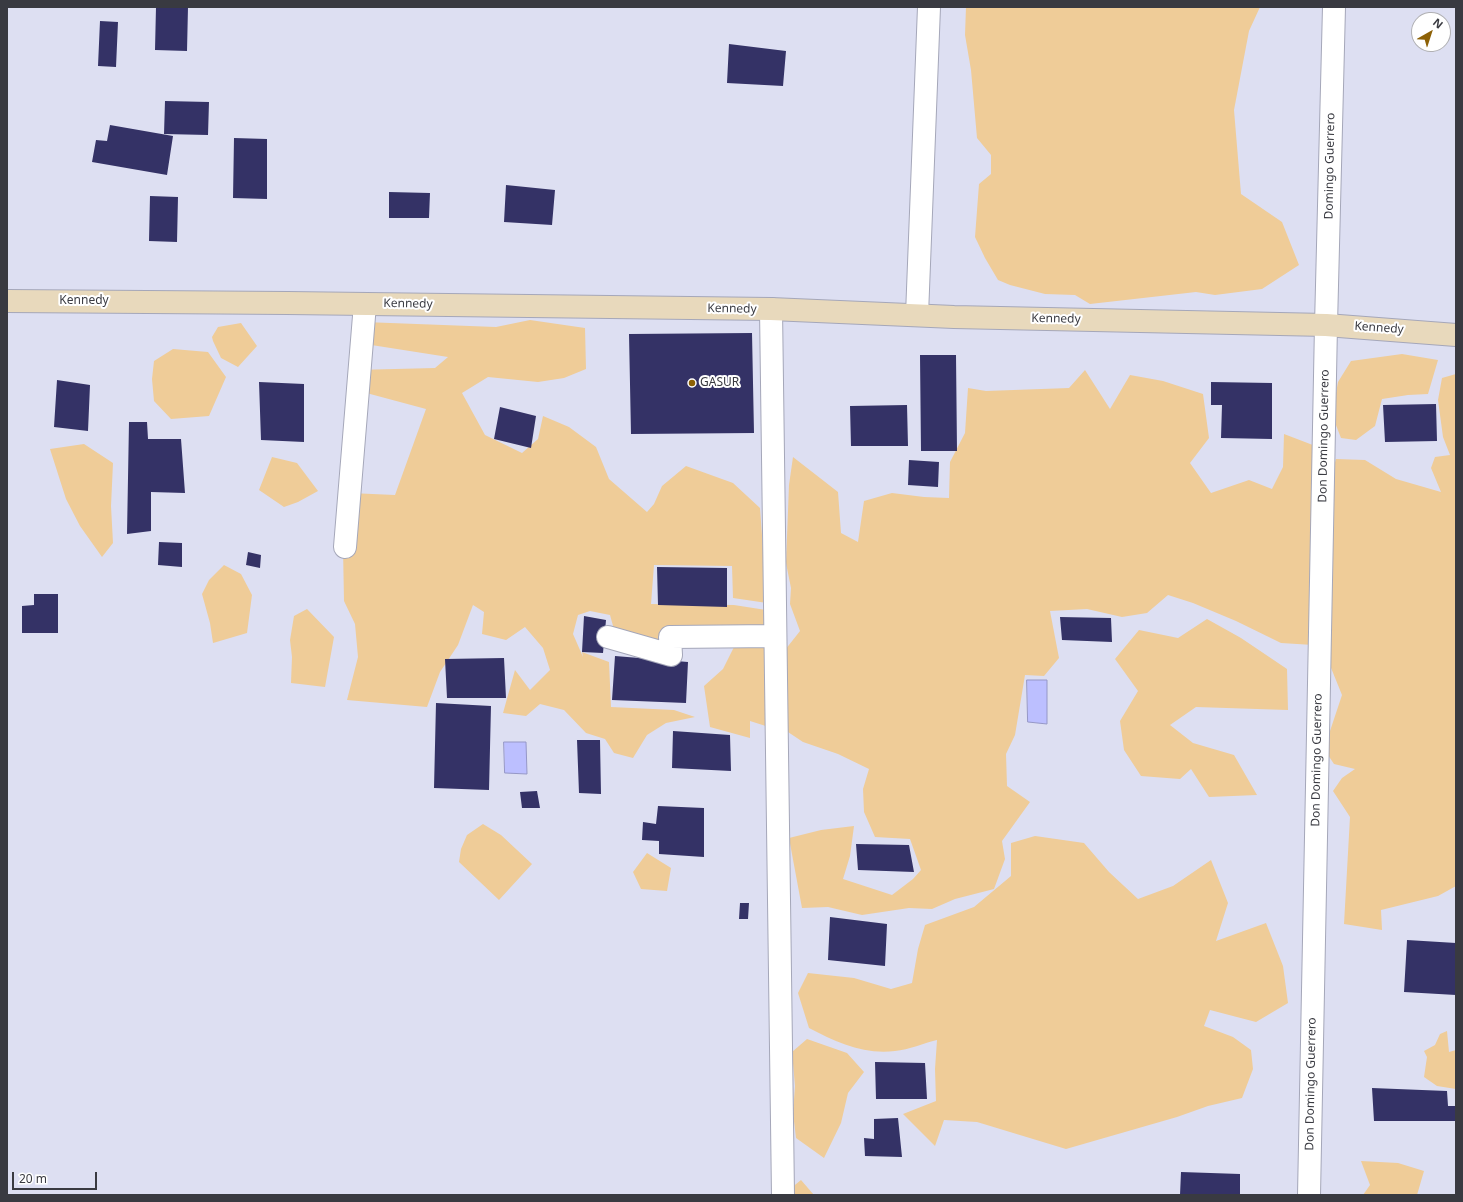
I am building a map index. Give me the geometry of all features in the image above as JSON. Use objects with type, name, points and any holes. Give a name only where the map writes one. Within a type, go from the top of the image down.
[{"type":"main road","name":"Kennedy","points":[[7,301],[771,309],[969,318],[1326,324],[1456,335]]},
{"type":"street","points":[[917,315],[929,7]]},
{"type":"street","name":"Domingo Guerrero","points":[[1326,324],[1334,7]]},
{"type":"street","points":[[345,547],[365,304]]},
{"type":"street","points":[[771,309],[783,1195]]},
{"type":"street","name":"Don Domingo Guerrero","points":[[1309,1195],[1326,324]]},
{"type":"street","points":[[608,637],[671,655],[670,637],[775,636]]},
{"type":"shaded area","points":[[966,7],[1260,7],[1249,31],[1234,110],[1241,194],[1282,222],[1299,265],[1262,289],[1215,295],[1196,292],[1090,304],[1075,295],[1045,294],[1010,285],[998,280],[975,237],[979,184],[991,174],[991,155],[977,138],[971,70],[965,35]]},
{"type":"shaded area","points":[[530,320],[585,328],[586,369],[564,378],[538,382],[488,377],[462,393],[485,435],[522,453],[538,439],[543,416],[569,427],[596,447],[609,479],[647,512],[654,504],[662,486],[686,466],[733,483],[760,508],[767,603],[733,598],[732,566],[654,565],[651,604],[734,605],[766,610],[766,629],[657,648],[615,633],[610,615],[590,611],[578,615],[573,634],[583,657],[582,652],[609,662],[611,707],[674,710],[695,717],[666,723],[647,735],[633,758],[614,753],[605,739],[586,733],[564,710],[540,704],[526,716],[503,713],[515,670],[530,690],[550,670],[543,648],[525,627],[506,640],[482,634],[484,612],[473,605],[458,645],[440,672],[427,707],[347,700],[358,657],[355,624],[344,601],[343,548],[350,493],[395,495],[426,409],[359,391],[355,370],[435,368],[448,357],[365,344],[364,322],[496,327]]},
{"type":"shaded area","points":[[241,323],[257,346],[238,367],[221,358],[212,337],[218,327]]},
{"type":"shaded area","points":[[173,349],[208,352],[226,377],[209,416],[171,419],[154,401],[152,379],[154,361]]},
{"type":"shaded area","points":[[1402,354],[1438,360],[1428,394],[1382,399],[1375,426],[1356,440],[1341,438],[1332,415],[1338,382],[1351,361]]},
{"type":"shaded area","points":[[1085,370],[1110,409],[1130,375],[1163,381],[1203,394],[1209,438],[1190,463],[1211,493],[1249,480],[1272,489],[1283,467],[1284,434],[1318,447],[1313,645],[1281,643],[1236,621],[1193,603],[1168,595],[1147,613],[1122,617],[1087,609],[1050,611],[1059,658],[1044,676],[1025,675],[1015,735],[1006,754],[1007,786],[1030,802],[1002,841],[1005,859],[994,889],[955,899],[932,909],[909,908],[862,915],[828,907],[802,908],[789,838],[821,830],[854,826],[850,856],[843,879],[892,895],[913,879],[921,870],[910,839],[875,837],[864,812],[863,789],[869,769],[838,754],[803,742],[788,732],[785,650],[800,631],[790,604],[791,588],[786,563],[789,485],[793,457],[838,492],[841,533],[858,542],[864,501],[892,493],[949,498],[950,462],[965,433],[968,388],[986,391],[1069,388]]},
{"type":"shaded area","points":[[1456,374],[1456,886],[1438,896],[1381,910],[1382,930],[1344,924],[1350,817],[1333,791],[1342,778],[1355,769],[1334,764],[1324,749],[1342,695],[1325,653],[1328,485],[1336,459],[1365,460],[1396,479],[1441,492],[1431,468],[1435,457],[1450,455],[1443,437],[1438,400],[1442,378]]},
{"type":"shaded area","points":[[84,444],[113,463],[111,506],[113,543],[102,557],[80,526],[66,499],[50,449]]},
{"type":"shaded area","points":[[272,457],[297,463],[318,491],[298,502],[284,507],[259,490]]},
{"type":"shaded area","points":[[224,565],[241,574],[252,595],[247,633],[213,643],[210,623],[202,594],[209,580]]},
{"type":"shaded area","points":[[307,609],[334,637],[325,687],[291,683],[292,657],[290,640],[294,616]]},
{"type":"shaded area","points":[[1207,619],[1241,638],[1287,669],[1288,710],[1196,707],[1170,725],[1193,743],[1234,755],[1257,795],[1209,797],[1191,769],[1180,779],[1141,776],[1124,750],[1120,721],[1138,691],[1115,659],[1139,630],[1178,638]]},
{"type":"shaded area","points":[[736,643],[769,646],[772,728],[750,721],[750,738],[710,727],[704,686],[723,669]]},
{"type":"shaded area","points":[[483,824],[501,835],[532,864],[499,900],[459,862],[461,849],[467,835]]},
{"type":"shaded area","points":[[1035,836],[1084,843],[1109,872],[1138,899],[1173,886],[1211,860],[1228,903],[1216,941],[1266,923],[1283,966],[1288,1003],[1256,1022],[1210,1010],[1204,1026],[1233,1037],[1251,1050],[1253,1069],[1242,1098],[1208,1106],[1177,1117],[1066,1149],[977,1122],[944,1120],[935,1146],[903,1114],[936,1101],[935,1069],[937,1040],[900,1050],[884,1052],[872,1051],[850,1046],[809,1028],[798,993],[808,973],[854,978],[891,989],[912,983],[918,949],[925,925],[974,907],[1011,876],[1011,843]]},
{"type":"shaded area","points":[[647,853],[671,868],[667,891],[641,889],[633,872]]},
{"type":"shaded area","points":[[1447,1031],[1449,1052],[1456,1050],[1456,1089],[1437,1086],[1424,1077],[1427,1057],[1424,1051],[1435,1045],[1440,1034]]},
{"type":"shaded area","points":[[807,1039],[847,1053],[864,1072],[848,1093],[841,1123],[824,1158],[796,1138],[793,1113],[795,1086],[792,1052]]},
{"type":"shaded area","points":[[1361,1161],[1398,1163],[1424,1171],[1417,1195],[1363,1195],[1370,1185]]},
{"type":"shaded area","points":[[801,1180],[814,1195],[793,1195],[790,1189]]},
{"type":"water","points":[[1027,680],[1047,680],[1047,724],[1028,722]]},
{"type":"water","points":[[504,742],[526,742],[527,774],[505,773]]},
{"type":"building","points":[[156,7],[188,7],[187,51],[155,50]]},
{"type":"building","points":[[100,21],[118,22],[116,67],[98,66]]},
{"type":"building","points":[[729,44],[786,51],[783,86],[727,83]]},
{"type":"building","points":[[165,101],[209,102],[208,135],[164,134]]},
{"type":"building","points":[[110,125],[173,136],[167,175],[92,162],[96,140],[107,141]]},
{"type":"building","points":[[234,138],[267,139],[267,199],[233,198]]},
{"type":"building","points":[[506,185],[555,190],[552,225],[504,222]]},
{"type":"building","points":[[389,192],[430,193],[429,218],[389,218]]},
{"type":"building","points":[[150,196],[178,197],[177,242],[149,241]]},
{"type":"building","name":"GASUR","points":[[752,333],[754,433],[631,434],[629,334]]},
{"type":"building","points":[[920,355],[956,355],[957,451],[921,451]]},
{"type":"building","points":[[57,380],[90,385],[88,431],[54,427]]},
{"type":"building","points":[[259,382],[304,384],[304,442],[261,440]]},
{"type":"building","points":[[1211,382],[1272,383],[1272,439],[1221,438],[1222,405],[1211,405]]},
{"type":"building","points":[[1436,404],[1437,441],[1385,442],[1383,405]]},
{"type":"building","points":[[907,405],[908,446],[851,446],[850,406]]},
{"type":"building","points":[[500,407],[536,416],[531,448],[494,439]]},
{"type":"building","points":[[129,422],[147,422],[148,439],[181,439],[185,493],[151,492],[151,531],[127,534]]},
{"type":"building","points":[[909,460],[939,462],[938,487],[908,485]]},
{"type":"building","points":[[159,542],[182,543],[182,567],[158,565]]},
{"type":"building","points":[[248,552],[261,555],[260,568],[246,565]]},
{"type":"building","points":[[657,567],[727,568],[727,607],[658,605]]},
{"type":"building","points":[[34,594],[58,594],[58,633],[22,633],[22,606],[34,605]]},
{"type":"building","points":[[584,616],[606,620],[603,653],[582,652]]},
{"type":"building","points":[[1060,617],[1111,618],[1112,642],[1062,640]]},
{"type":"building","points":[[615,656],[688,662],[686,703],[612,700]]},
{"type":"building","points":[[504,658],[506,698],[447,698],[445,659]]},
{"type":"building","points":[[436,703],[491,706],[489,790],[434,788]]},
{"type":"building","points":[[673,731],[730,735],[731,771],[672,768]]},
{"type":"building","points":[[577,740],[600,740],[601,794],[579,793]]},
{"type":"building","points":[[537,791],[540,808],[522,808],[520,792]]},
{"type":"building","points":[[658,806],[704,808],[704,857],[659,854],[659,841],[642,840],[643,822],[656,824]]},
{"type":"building","points":[[856,844],[909,845],[914,872],[858,870]]},
{"type":"building","points":[[740,903],[749,903],[748,919],[739,919]]},
{"type":"building","points":[[830,917],[887,924],[885,966],[828,960]]},
{"type":"building","points":[[1407,940],[1456,943],[1456,995],[1404,992]]},
{"type":"building","points":[[875,1062],[925,1063],[927,1099],[876,1099]]},
{"type":"building","points":[[1372,1088],[1447,1091],[1448,1106],[1456,1106],[1456,1121],[1374,1121]]},
{"type":"building","points":[[898,1118],[902,1157],[865,1156],[864,1138],[874,1139],[874,1119]]},
{"type":"building","points":[[1181,1172],[1240,1174],[1240,1195],[1180,1195]]},
{"type":"place","name":"GASUR","points":[[692,383]]}]
